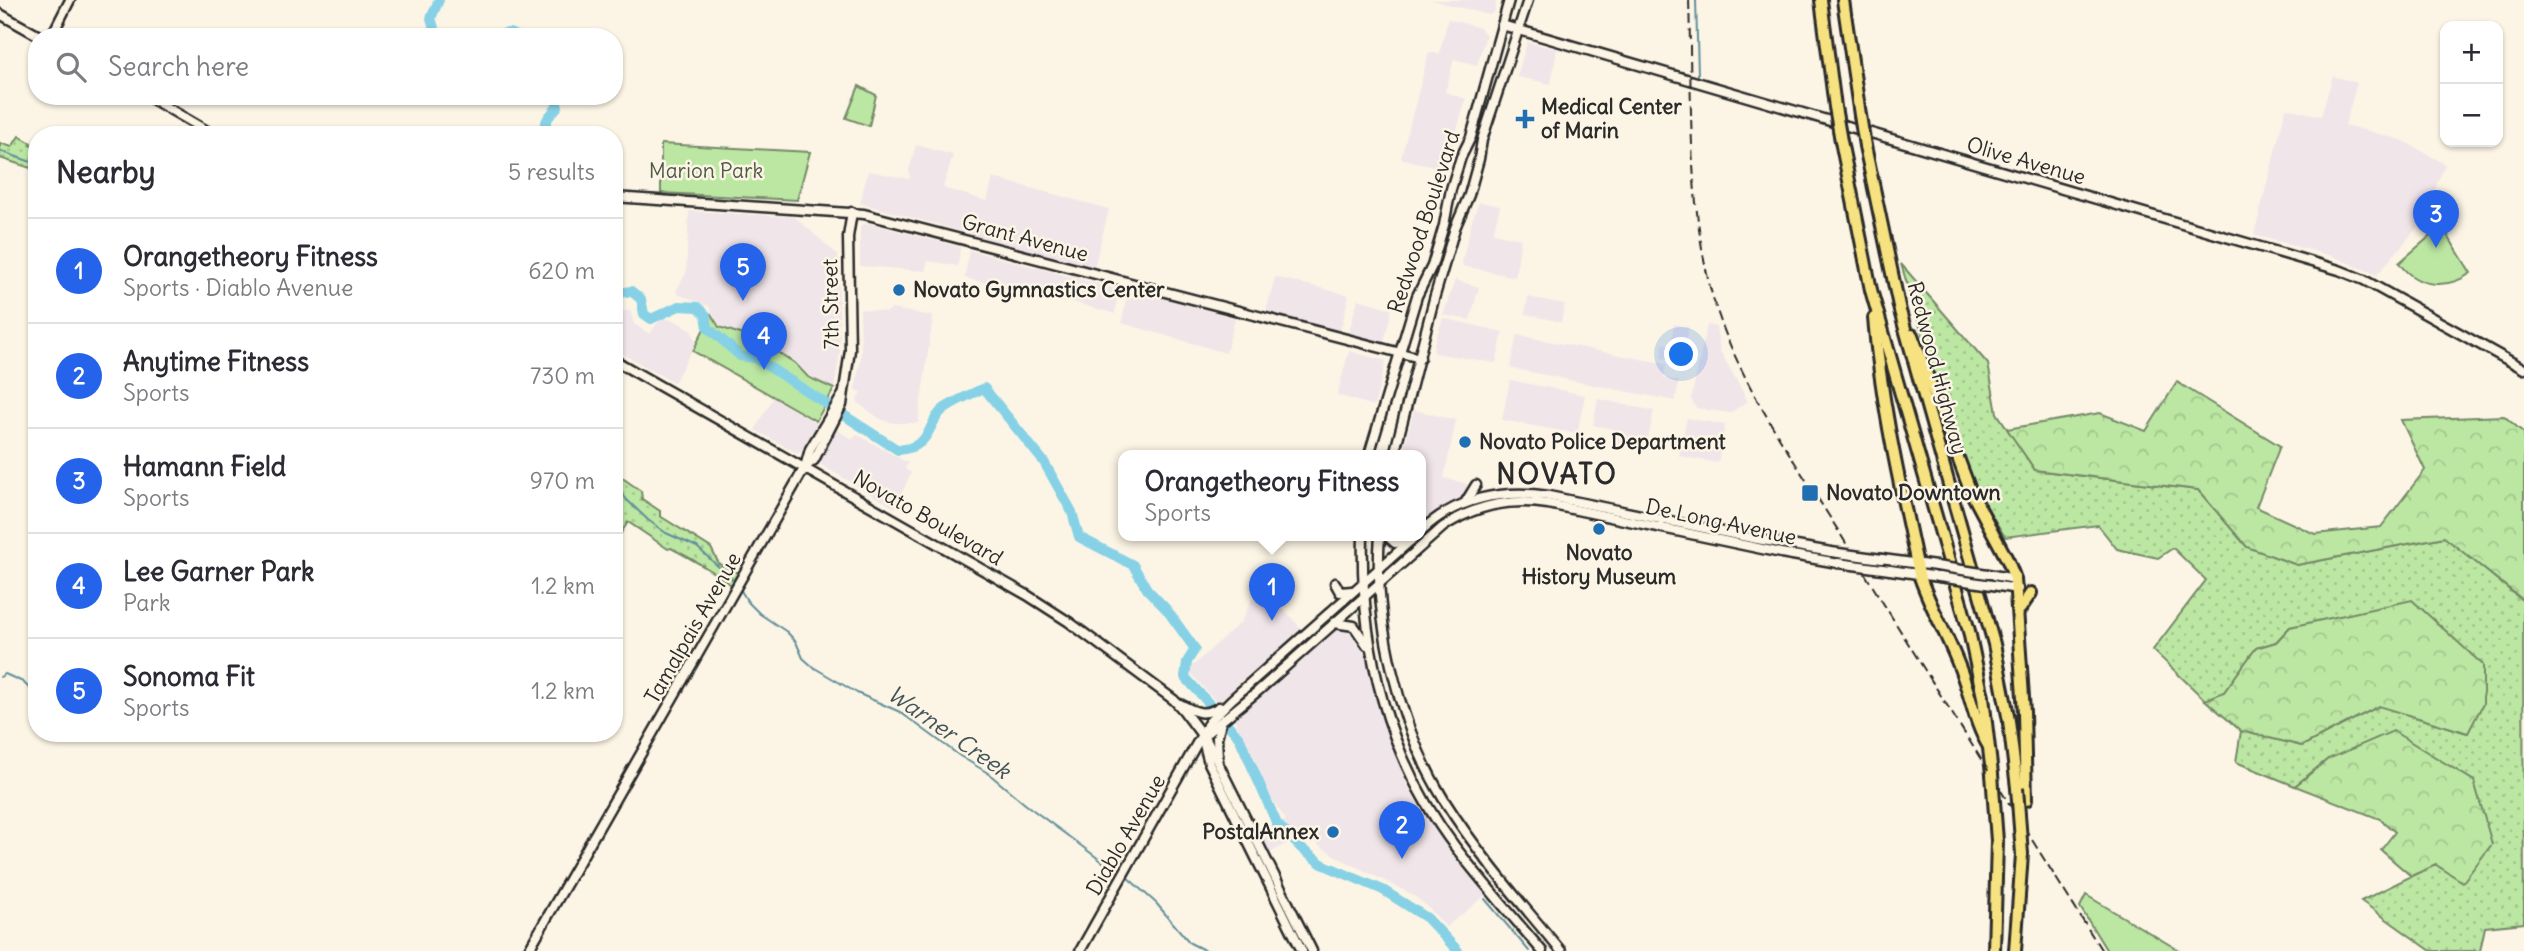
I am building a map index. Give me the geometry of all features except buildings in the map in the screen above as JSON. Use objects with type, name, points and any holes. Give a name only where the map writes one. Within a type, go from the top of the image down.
[{"type":"highway","name":"Redwood Highway","points":[[1821,0],[1835,107],[1871,290],[1966,620],[1983,697],[1997,841],[1994,951]]},
{"type":"highway","name":"Redwood Highway","points":[[1843,0],[1865,146],[1900,311],[1985,606],[2001,678],[2017,788],[2022,854],[2015,951]]},
{"type":"highway","points":[[1871,290],[1879,366],[1918,569],[1925,592],[1962,671],[1980,732],[1990,748]]},
{"type":"highway","points":[[1900,311],[1914,338],[1970,490],[2008,561],[2016,584],[2025,737],[2026,800],[2022,854]]},
{"type":"highway","points":[[2019,612],[2021,604],[2031,593]]},
{"type":"main road","points":[[56,28],[70,0]]},
{"type":"main road","name":"Redwood Boulevard","points":[[1370,450],[1417,296],[1432,266],[1444,225],[1448,197],[1478,115],[1509,0]]},
{"type":"main road","name":"Redwood Boulevard","points":[[1395,450],[1455,228],[1469,195],[1482,139],[1528,0]]},
{"type":"main road","points":[[0,14],[28,30]]},
{"type":"main road","name":"Olive Avenue","points":[[1502,24],[2339,270],[2364,280],[2524,369]]},
{"type":"main road","points":[[163,105],[199,126]]},
{"type":"main road","name":"Grant Avenue","points":[[623,198],[852,212],[1420,358]]},
{"type":"main road","name":"7th Street","points":[[806,467],[810,449],[831,421],[840,402],[850,350],[848,237],[852,212]]},
{"type":"main road","name":"Novato Boulevard","points":[[623,365],[1027,595],[1069,622],[1174,700],[1208,743],[1312,951]]},
{"type":"main road","name":"Tamalpais Avenue","points":[[528,951],[806,467]]},
{"type":"main road","points":[[1465,504],[1476,485]]},
{"type":"main road","name":"De Long Avenue","points":[[1364,595],[1443,527],[1483,502],[1513,493],[1549,496],[1783,544],[1882,559],[1939,577],[1992,585],[2016,584]]},
{"type":"main road","name":"De Long Avenue","points":[[1426,527],[1445,513],[1465,504],[1534,502],[1838,563],[1889,570],[1936,566],[1988,574],[2016,584]]},
{"type":"main road","points":[[1363,541],[1363,583],[1370,654],[1393,734],[1429,807],[1455,847],[1542,951]]},
{"type":"main road","points":[[1380,541],[1379,582],[1387,646],[1410,726],[1444,799],[1469,837],[1561,951]]},
{"type":"main road","points":[[1363,583],[1411,541]]},
{"type":"main road","points":[[1753,548],[1764,545],[1780,549],[1783,544]]},
{"type":"main road","points":[[1335,583],[1341,593],[1355,590]]},
{"type":"main road","name":"Diablo Avenue","points":[[1080,951],[1202,737],[1227,706],[1363,583]]},
{"type":"main road","name":"Diablo Avenue","points":[[1227,706],[1258,691],[1364,595]]},
{"type":"main road","points":[[1334,623],[1356,627],[1370,654]]},
{"type":"main road","points":[[1308,631],[1316,639]]},
{"type":"main road","points":[[1258,691],[1257,685],[1262,673]]},
{"type":"main road","points":[[1379,690],[1398,688]]},
{"type":"main road","points":[[1174,700],[1217,720],[1216,743],[1222,771]]},
{"type":"main road","points":[[1202,737],[1209,763],[1303,951]]},
{"type":"main road","points":[[1188,761],[1199,758],[1209,763]]},
{"type":"shaded area","points":[[1431,0],[1497,0],[1494,12],[1489,15]]},
{"type":"shaded area","points":[[1448,19],[1480,28],[1486,35],[1477,65],[1454,59],[1445,92],[1466,99],[1446,166],[1440,169],[1401,158],[1429,52],[1439,54]]},
{"type":"shaded area","points":[[1527,42],[1557,49],[1551,84],[1517,77]]},
{"type":"shaded area","points":[[2333,76],[2357,83],[2345,125],[2402,140],[2445,164],[2422,222],[2377,275],[2332,256],[2254,235],[2286,108],[2321,116]]},
{"type":"shaded area","points":[[916,145],[953,155],[943,188],[987,201],[993,178],[1109,209],[1095,264],[1089,267],[860,203],[868,171],[910,179],[909,170]]},
{"type":"shaded area","points":[[1479,202],[1500,206],[1493,233],[1521,239],[1515,277],[1463,266],[1472,221]]},
{"type":"shaded area","points":[[689,211],[795,217],[838,255],[840,352],[834,389],[810,376],[796,362],[756,338],[719,327],[709,306],[678,294],[676,291],[686,273]]},
{"type":"shaded area","points":[[867,223],[960,247],[958,266],[928,261],[925,271],[860,266],[860,228]]},
{"type":"shaded area","points":[[969,250],[1118,289],[1115,314],[1066,300],[1064,303],[965,278]]},
{"type":"shaded area","points":[[1275,277],[1349,295],[1340,332],[1266,312]]},
{"type":"shaded area","points":[[1455,280],[1479,287],[1470,320],[1443,315]]},
{"type":"shaded area","points":[[1128,289],[1235,318],[1226,353],[1122,323]]},
{"type":"shaded area","points":[[1528,297],[1565,304],[1561,322],[1525,314]]},
{"type":"shaded area","points":[[1358,299],[1392,309],[1383,345],[1348,335]]},
{"type":"shaded area","points":[[860,309],[886,312],[892,309],[933,316],[918,423],[893,423],[880,419],[858,403],[857,399],[862,392],[855,390],[861,356]]},
{"type":"shaded area","points":[[630,310],[634,324],[650,334],[661,318],[674,320],[691,330],[696,342],[674,383],[623,354],[623,312]]},
{"type":"shaded area","points":[[1443,318],[1503,332],[1496,363],[1434,353],[1433,347]]},
{"type":"shaded area","points":[[1674,324],[1689,327],[1682,362],[1661,358],[1663,344],[1671,345]]},
{"type":"shaded area","points":[[1707,325],[1716,327],[1720,351],[1748,401],[1730,413],[1696,408],[1691,399]]},
{"type":"shaded area","points":[[1517,335],[1666,364],[1664,378],[1679,381],[1675,401],[1510,368]]},
{"type":"shaded area","points":[[1349,351],[1386,361],[1374,406],[1337,395]]},
{"type":"shaded area","points":[[1510,380],[1585,395],[1577,434],[1502,420]]},
{"type":"shaded area","points":[[773,398],[818,424],[800,452],[795,452],[755,430]]},
{"type":"shaded area","points":[[1598,399],[1654,411],[1646,448],[1611,441],[1613,429],[1593,425]]},
{"type":"shaded area","points":[[1414,410],[1456,420],[1444,478],[1467,484],[1464,496],[1426,518],[1426,450],[1403,450]]},
{"type":"shaded area","points":[[1687,418],[1725,425],[1718,463],[1679,456]]},
{"type":"shaded area","points":[[837,430],[853,439],[856,434],[908,463],[905,469],[911,473],[895,508],[821,465],[821,459]]},
{"type":"shaded area","points":[[1252,599],[1285,610],[1301,629],[1217,703],[1188,670],[1241,622]]},
{"type":"shaded area","points":[[1342,627],[1354,634],[1365,650],[1376,703],[1417,803],[1454,857],[1486,895],[1446,927],[1427,906],[1411,894],[1343,860],[1304,833],[1270,853],[1259,834],[1286,820],[1271,798],[1234,718],[1330,631]]},
{"type":"green space","points":[[859,86],[876,95],[869,126],[846,118]]},
{"type":"green space","points":[[19,136],[28,141],[28,167],[0,158],[0,143],[12,147]]},
{"type":"green space","name":"Marion Park","points":[[661,144],[810,152],[797,200],[661,193]]},
{"type":"green space","points":[[2436,231],[2446,233],[2471,273],[2452,282],[2433,284],[2414,278],[2399,263]]},
{"type":"green space","points":[[1901,264],[1988,364],[1997,413],[2035,470],[2198,490],[2247,547],[2297,565],[2445,537],[2523,601],[2524,923],[2485,927],[2480,951],[2431,951],[2361,901],[2436,864],[2328,759],[2295,786],[2236,762],[2241,731],[2302,746],[2379,706],[2467,733],[2290,627],[2276,642],[2256,648],[2224,692],[2205,700],[2153,650],[2206,580],[2173,548],[2158,558],[2117,549],[2098,525],[2005,537],[1974,486],[1938,386]]},
{"type":"green space","points":[[711,314],[719,327],[756,339],[795,363],[808,377],[834,389],[816,421],[693,351]]},
{"type":"green space","points":[[2177,382],[2280,446],[2256,507],[2315,534],[2381,527],[2425,470],[2401,420],[2504,416],[2524,433],[2524,604],[2523,600],[2444,537],[2297,565],[2247,547],[2198,490],[2035,470],[2007,429],[2100,413],[2146,431]]},
{"type":"green space","points":[[623,478],[641,491],[642,499],[660,511],[660,516],[711,548],[719,564],[738,573],[731,585],[717,574],[671,548],[668,549],[628,522],[623,530]]},
{"type":"green space","points":[[2412,600],[2483,665],[2483,704],[2468,733],[2379,706],[2302,746],[2241,731],[2205,700],[2224,692],[2256,648],[2276,642],[2290,627]]},
{"type":"green space","points":[[2393,731],[2474,781],[2492,844],[2463,882],[2436,865],[2411,876],[2381,850],[2395,832],[2380,819],[2295,786],[2328,759]]},
{"type":"green space","points":[[2086,895],[2180,951],[2107,951],[2080,907]]},
{"type":"waterway","points":[[434,28],[431,18],[439,0]]},
{"type":"waterway","points":[[1696,0],[1698,75]]},
{"type":"waterway","points":[[544,126],[558,105]]},
{"type":"waterway","points":[[0,151],[28,161]]},
{"type":"waterway","points":[[623,292],[631,291],[641,299],[644,314],[651,319],[679,306],[698,307],[706,315],[708,328],[740,356],[755,358],[898,450],[918,444],[924,439],[939,413],[984,388],[1044,462],[1072,512],[1079,537],[1133,565],[1147,589],[1167,610],[1195,649],[1187,662],[1185,677],[1239,737],[1277,824],[1322,864],[1383,890],[1427,918],[1458,951]]},
{"type":"waterway","name":"Warner Creek","points":[[623,495],[648,520],[666,533],[697,547],[734,581]]},
{"type":"waterway","name":"Warner Creek","points":[[740,589],[760,614],[787,632],[796,642],[803,658],[813,667],[857,693],[900,712],[988,773],[1115,871]]},
{"type":"waterway","points":[[0,677],[5,674],[28,687]]},
{"type":"waterway","name":"Warner Creek","points":[[1127,877],[1156,903],[1190,943],[1206,951]]},
{"type":"waterway","points":[[1485,899],[1529,951]]},
{"type":"railway","points":[[1689,0],[1692,144],[1697,216],[1710,287],[1734,354],[1786,449],[2102,951]]},
{"type":"place","name":"Medical Center of Marin","points":[[1525,119]]},
{"type":"place","name":"Hamann Field","points":[[2436,248]]},
{"type":"place","name":"Novato Gymnastics Center","points":[[899,290]]},
{"type":"place","name":"Sonoma Fit","points":[[743,301]]},
{"type":"place","name":"Lee Garner Park","points":[[764,370]]},
{"type":"place","name":"Novato Police Department","points":[[1465,442]]},
{"type":"place","name":"Novato Downtown","points":[[1810,493]]},
{"type":"place","name":"Novato History Museum","points":[[1599,529]]},
{"type":"place","name":"Orangetheory Fitness","points":[[1272,621]]},
{"type":"place","name":"PostalAnnex","points":[[1333,832]]},
{"type":"place","name":"Anytime Fitness","points":[[1402,859]]},
{"type":"district","name":"NOVATO","points":[[1557,474]]}]
